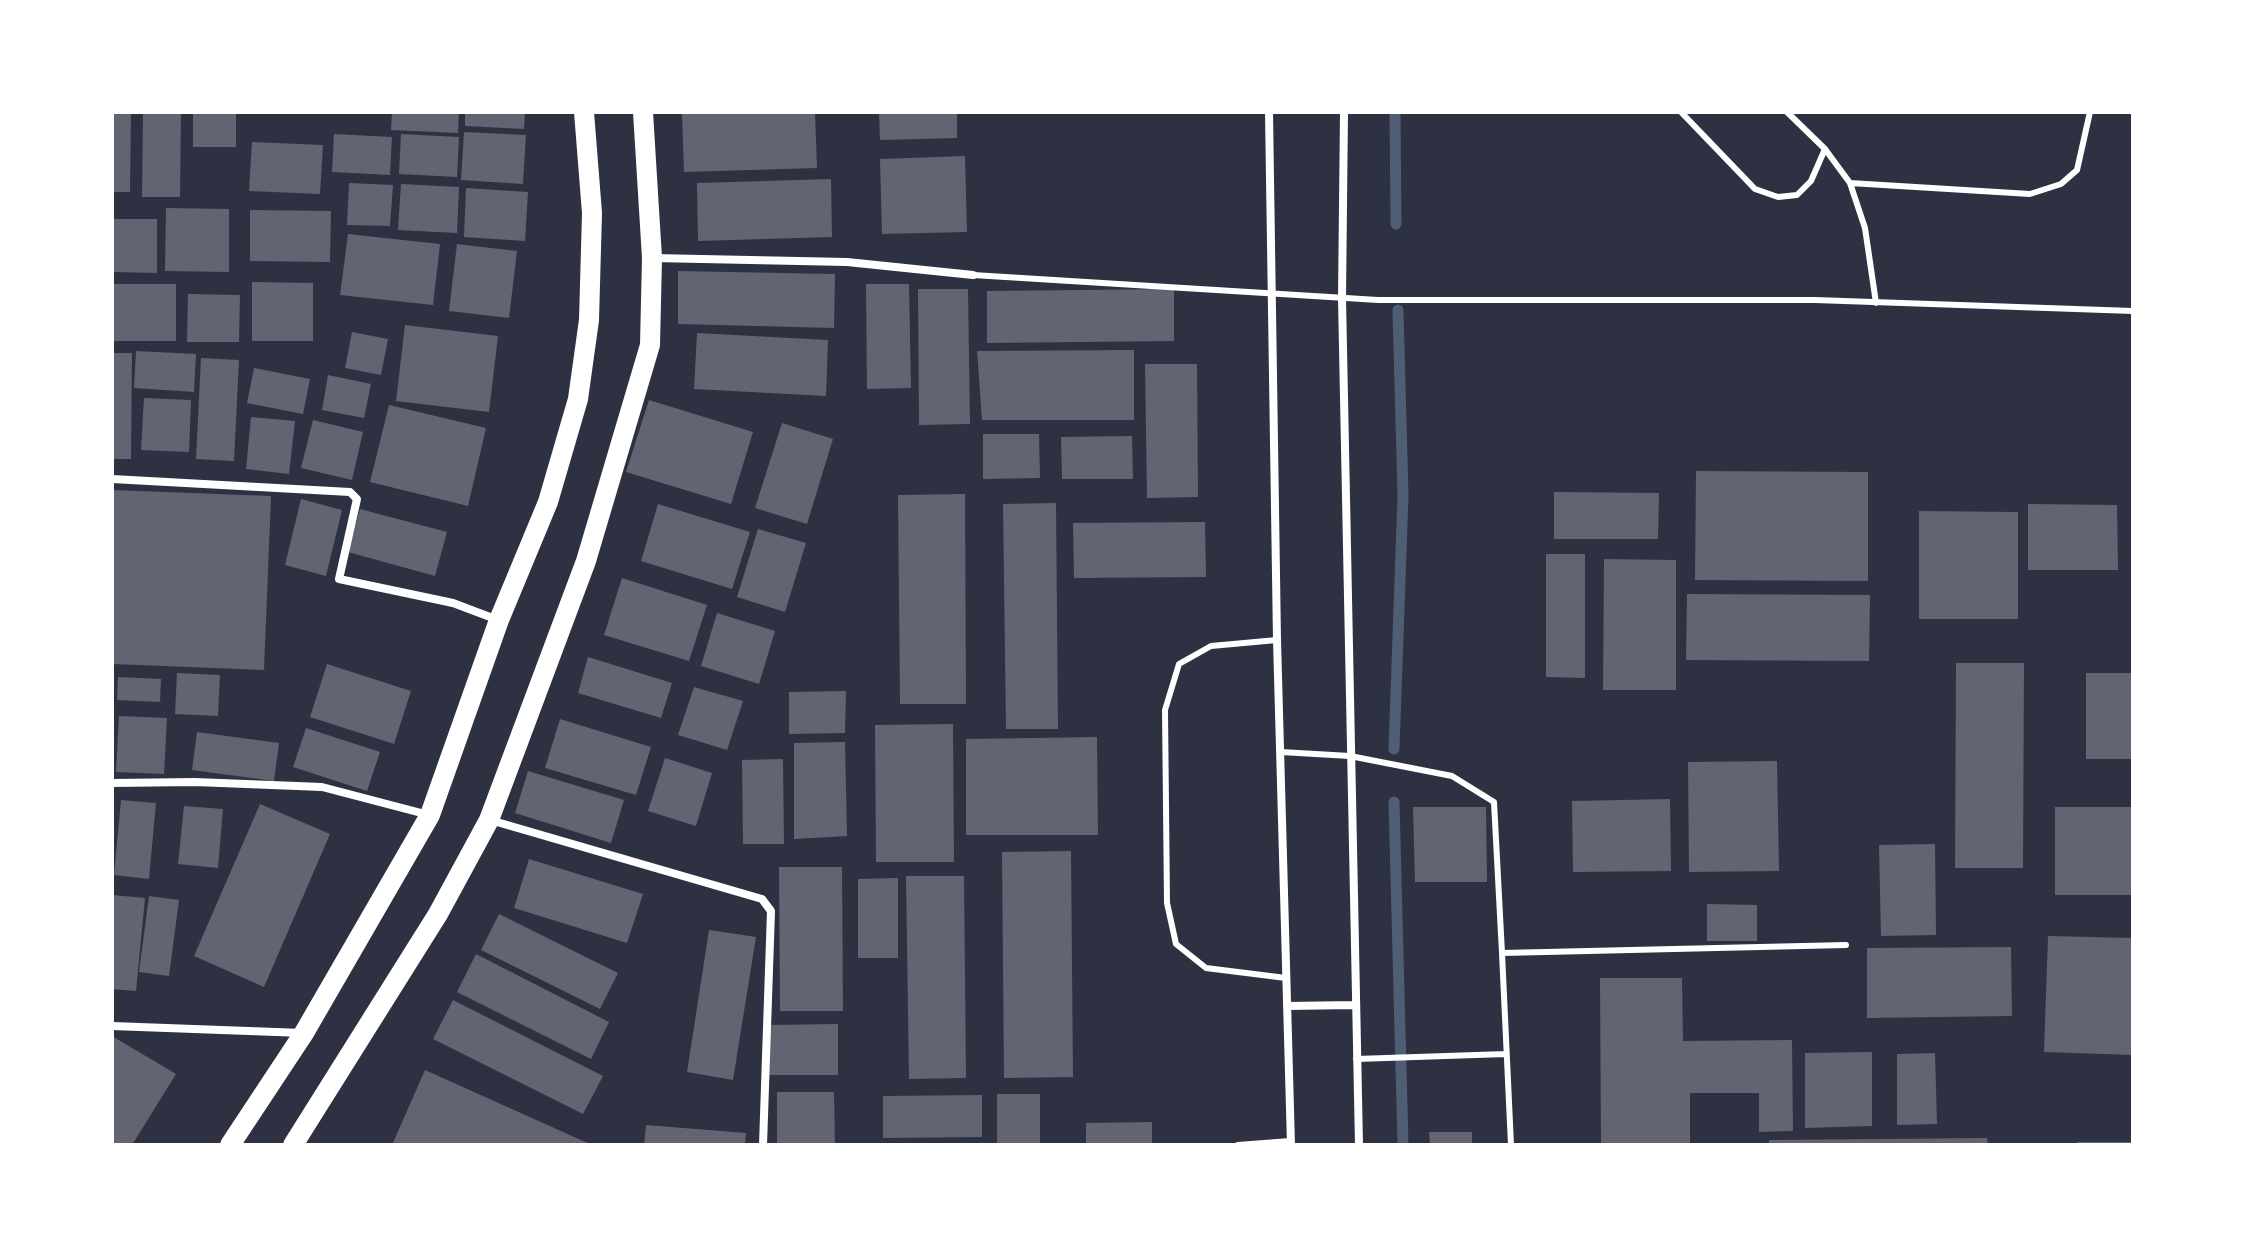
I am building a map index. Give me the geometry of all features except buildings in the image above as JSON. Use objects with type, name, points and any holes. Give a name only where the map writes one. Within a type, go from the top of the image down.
[{"type":"main road","points":[[230,1145],[304,1033],[430,815],[499,620],[548,502],[578,399],[589,320],[592,213],[584,112]]},
{"type":"main road","points":[[293,1145],[438,914],[489,820],[586,561],[650,345],[652,258],[643,112]]},
{"type":"street","points":[[1269,112],[1277,640],[1290,1143]]},
{"type":"street","points":[[1344,112],[1342,298],[1359,1145]]},
{"type":"street","points":[[652,258],[847,262],[973,275]]},
{"type":"street","points":[[112,479],[350,492],[357,499],[339,579],[453,603],[499,620]]},
{"type":"street","points":[[112,783],[195,782],[322,787],[430,815]]},
{"type":"street","points":[[489,820],[762,899],[771,911],[763,1145]]},
{"type":"street","points":[[1287,1006],[1354,1005]]},
{"type":"street","points":[[112,1026],[304,1033]]},
{"type":"lane","points":[[1681,112],[1755,189],[1778,197],[1797,195],[1804,188],[1825,149]]},
{"type":"lane","points":[[1787,112],[1825,149],[1850,183],[1865,228],[1876,303]]},
{"type":"lane","points":[[1850,183],[2030,194],[2061,184],[2077,170],[2090,112]]},
{"type":"lane","points":[[973,275],[1273,291],[1342,298],[1876,303],[2133,311]]},
{"type":"lane","points":[[1277,640],[1211,646],[1179,664],[1165,710],[1167,903],[1176,944],[1206,968],[1286,978]]},
{"type":"lane","points":[[1281,752],[1350,756],[1452,776],[1494,802],[1511,1145]]},
{"type":"lane","points":[[1502,953],[1846,945]]},
{"type":"lane","points":[[1356,1059],[1506,1054]]},
{"type":"lane","points":[[1238,1145],[1290,1143]]},
{"type":"waterway","points":[[1395,112],[1396,224]]},
{"type":"waterway","points":[[1394,749],[1403,496],[1398,310]]},
{"type":"waterway","points":[[1394,802],[1403,1145]]}]
